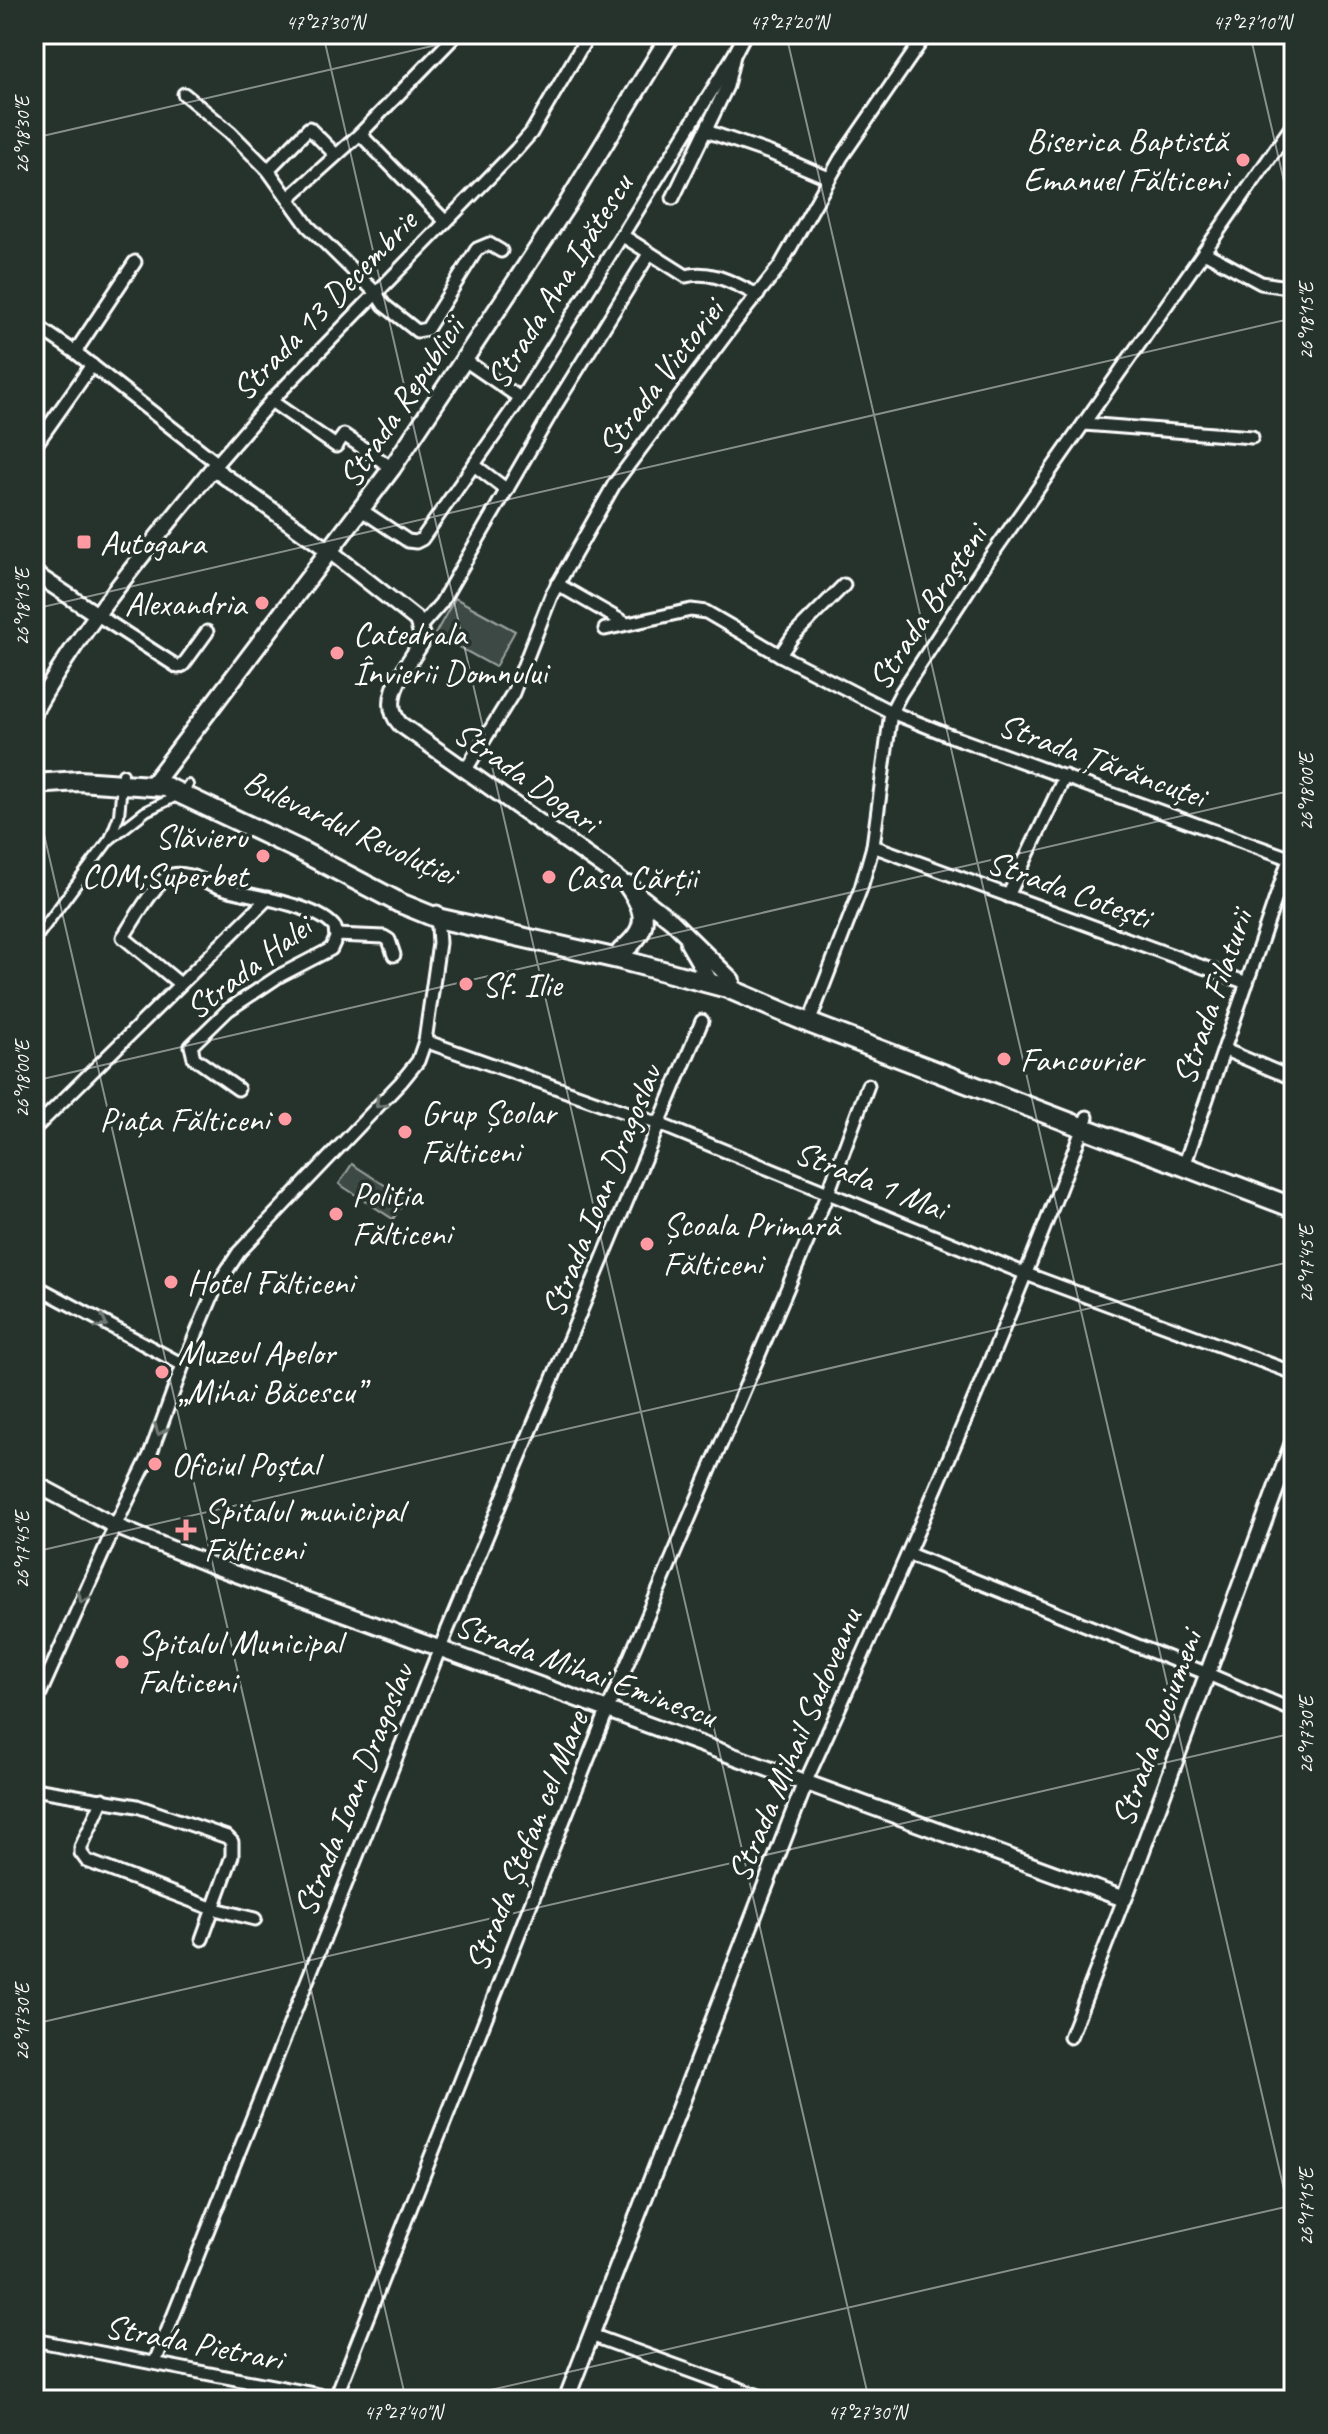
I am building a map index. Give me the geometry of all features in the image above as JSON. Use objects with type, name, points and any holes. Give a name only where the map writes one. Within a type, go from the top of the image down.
[{"type":"main road","name":"Strada Republicii","points":[[155,780],[363,511],[466,361],[602,151],[671,34]]},
{"type":"main road","name":"Bulevardul Revoluției","points":[[34,775],[155,780],[186,789],[437,913],[718,981]]},
{"type":"main road","name":"Bulevardul Revoluției","points":[[34,784],[123,778]]},
{"type":"main road","points":[[622,951],[634,942],[643,925],[641,908],[629,886]]},
{"type":"main road","name":"Bulevardul Revoluției","points":[[437,913],[622,951],[718,981]]},
{"type":"main road","points":[[718,981],[1086,1121],[1294,1208]]},
{"type":"main road","points":[[1185,1161],[1294,1197]]},
{"type":"street","points":[[289,198],[360,134],[457,34]]},
{"type":"street","name":"Strada Ana Ipătescu","points":[[363,511],[408,541],[416,542],[426,533],[520,398],[623,236],[745,34]]},
{"type":"street","name":"Strada 13 Decembrie","points":[[34,712],[48,686],[99,616],[215,466],[271,401],[531,133],[585,35]]},
{"type":"street","name":"Strada Victoriei","points":[[465,771],[513,693],[557,584],[615,483],[786,256],[829,178],[921,36]]},
{"type":"street","name":"Strada Ana Ipătescu","points":[[673,198],[727,86],[734,55]]},
{"type":"street","points":[[184,94],[230,132],[268,170],[308,226],[376,293],[384,305],[417,331],[427,329],[477,249],[489,244],[501,251]]},
{"type":"street","name":"Strada Broșteni","points":[[810,1018],[861,888],[873,846],[894,713],[986,563],[1294,123]]},
{"type":"street","points":[[268,170],[309,128],[336,155]]},
{"type":"street","points":[[706,131],[829,178]]},
{"type":"street","points":[[360,134],[445,221]]},
{"type":"street","points":[[623,236],[686,276],[700,272],[710,274],[758,295]]},
{"type":"street","points":[[1204,252],[1261,283],[1294,288]]},
{"type":"street","points":[[34,324],[92,365],[215,466],[403,607],[420,627],[436,611],[557,403],[649,254]]},
{"type":"street","points":[[75,352],[135,262]]},
{"type":"street","points":[[466,361],[520,398]]},
{"type":"street","points":[[34,447],[92,365]]},
{"type":"street","points":[[271,401],[336,446],[344,435],[392,468]]},
{"type":"street","points":[[1084,424],[1252,437]]},
{"type":"street","points":[[474,465],[507,490]]},
{"type":"street","points":[[34,573],[178,667],[183,665],[207,632]]},
{"type":"street","points":[[557,584],[625,623]]},
{"type":"street","points":[[780,655],[793,636],[844,585]]},
{"type":"street","name":"Strada Țărăncuței","points":[[605,629],[691,610],[706,612],[780,655],[894,713],[1289,858]]},
{"type":"street","name":"Strada Dogari","points":[[420,627],[421,643],[393,694],[390,710],[400,724],[629,886],[682,933],[718,981]]},
{"type":"street","points":[[1008,896],[1065,776]]},
{"type":"street","points":[[109,840],[119,815],[123,778]]},
{"type":"street","points":[[34,941],[109,840],[139,816],[186,789]]},
{"type":"street","name":"Strada Filaturii","points":[[1185,1161],[1294,845]]},
{"type":"street","name":"Strada Cotești","points":[[873,846],[1247,983]]},
{"type":"street","name":"Strada Halei","points":[[180,984],[123,937],[160,883],[175,874],[268,898],[331,923],[336,935],[331,949],[279,976],[228,1010],[191,1046],[194,1058],[238,1089]]},
{"type":"street","points":[[34,1129],[268,898]]},
{"type":"street","points":[[34,1707],[150,1455],[216,1287],[239,1252],[418,1061],[425,1041],[439,943],[437,913]]},
{"type":"street","name":"Strada Dogari","points":[[682,933],[718,981]]},
{"type":"street","points":[[336,935],[384,937],[389,940],[394,955]]},
{"type":"street","name":"Strada Ioan Dragoslav","points":[[155,2362],[440,1648],[702,1021]]},
{"type":"street","name":"Strada 1 Mai","points":[[425,1041],[659,1124],[1026,1274],[1294,1373]]},
{"type":"street","points":[[1225,1050],[1294,1079]]},
{"type":"street","name":"Strada Ștefan cel Mare","points":[[339,2399],[607,1711],[828,1193],[868,1085]]},
{"type":"street","name":"Strada Mihail Sadoveanu","points":[[566,2400],[806,1781],[909,1554],[1086,1121]]},
{"type":"street","points":[[34,1285],[183,1365]]},
{"type":"street","name":"Strada Buciumeni","points":[[1070,2037],[1294,1440]]},
{"type":"street","name":"Strada Mihai Eminescu","points":[[34,1483],[115,1526],[206,1563],[1124,1899]]},
{"type":"street","points":[[909,1554],[1294,1711]]},
{"type":"street","points":[[34,1789],[137,1806],[219,1832],[232,1842],[232,1856],[202,1939]]},
{"type":"street","points":[[103,1799],[81,1847],[87,1861],[211,1908],[255,1919]]},
{"type":"street","points":[[591,2335],[770,2400]]},
{"type":"street","name":"Strada Pietrari","points":[[34,2340],[339,2399]]},
{"type":"shaded area","points":[[455,598],[515,631],[495,667],[435,634]]},
{"type":"shaded area","points":[[352,1164],[406,1199],[393,1219],[339,1184]]},
{"type":"place","name":"Biserica Baptistă Emanuel Fălticeni","points":[[1243,160]]},
{"type":"place","name":"Autogara","points":[[84,542]]},
{"type":"place","name":"Alexandria","points":[[262,603]]},
{"type":"place","name":"Catedrala Învierii Domnului","points":[[337,653]]},
{"type":"place","name":"Slăvieru COM;Superbet","points":[[263,856]]},
{"type":"place","name":"Casa Cărții","points":[[549,877]]},
{"type":"place","name":"Sf. Ilie","points":[[466,984]]},
{"type":"place","name":"Fancourier","points":[[1004,1059]]},
{"type":"place","name":"Piața Fălticeni","points":[[285,1119]]},
{"type":"place","name":"Grup Școlar Fălticeni","points":[[405,1132]]},
{"type":"place","name":"Poliția Fălticeni","points":[[336,1214]]},
{"type":"place","name":"Școala Primară Fălticeni","points":[[647,1244]]},
{"type":"place","name":"Hotel Fălticeni","points":[[171,1282]]},
{"type":"place","name":"Muzeul Apelor „Mihai Băcescu”","points":[[162,1372]]},
{"type":"place","name":"Oficiul Poștal","points":[[155,1464]]},
{"type":"place","name":"Spitalul municipal Fălticeni","points":[[186,1530]]},
{"type":"place","name":"Spitalul Municipal Falticeni","points":[[122,1662]]}]
